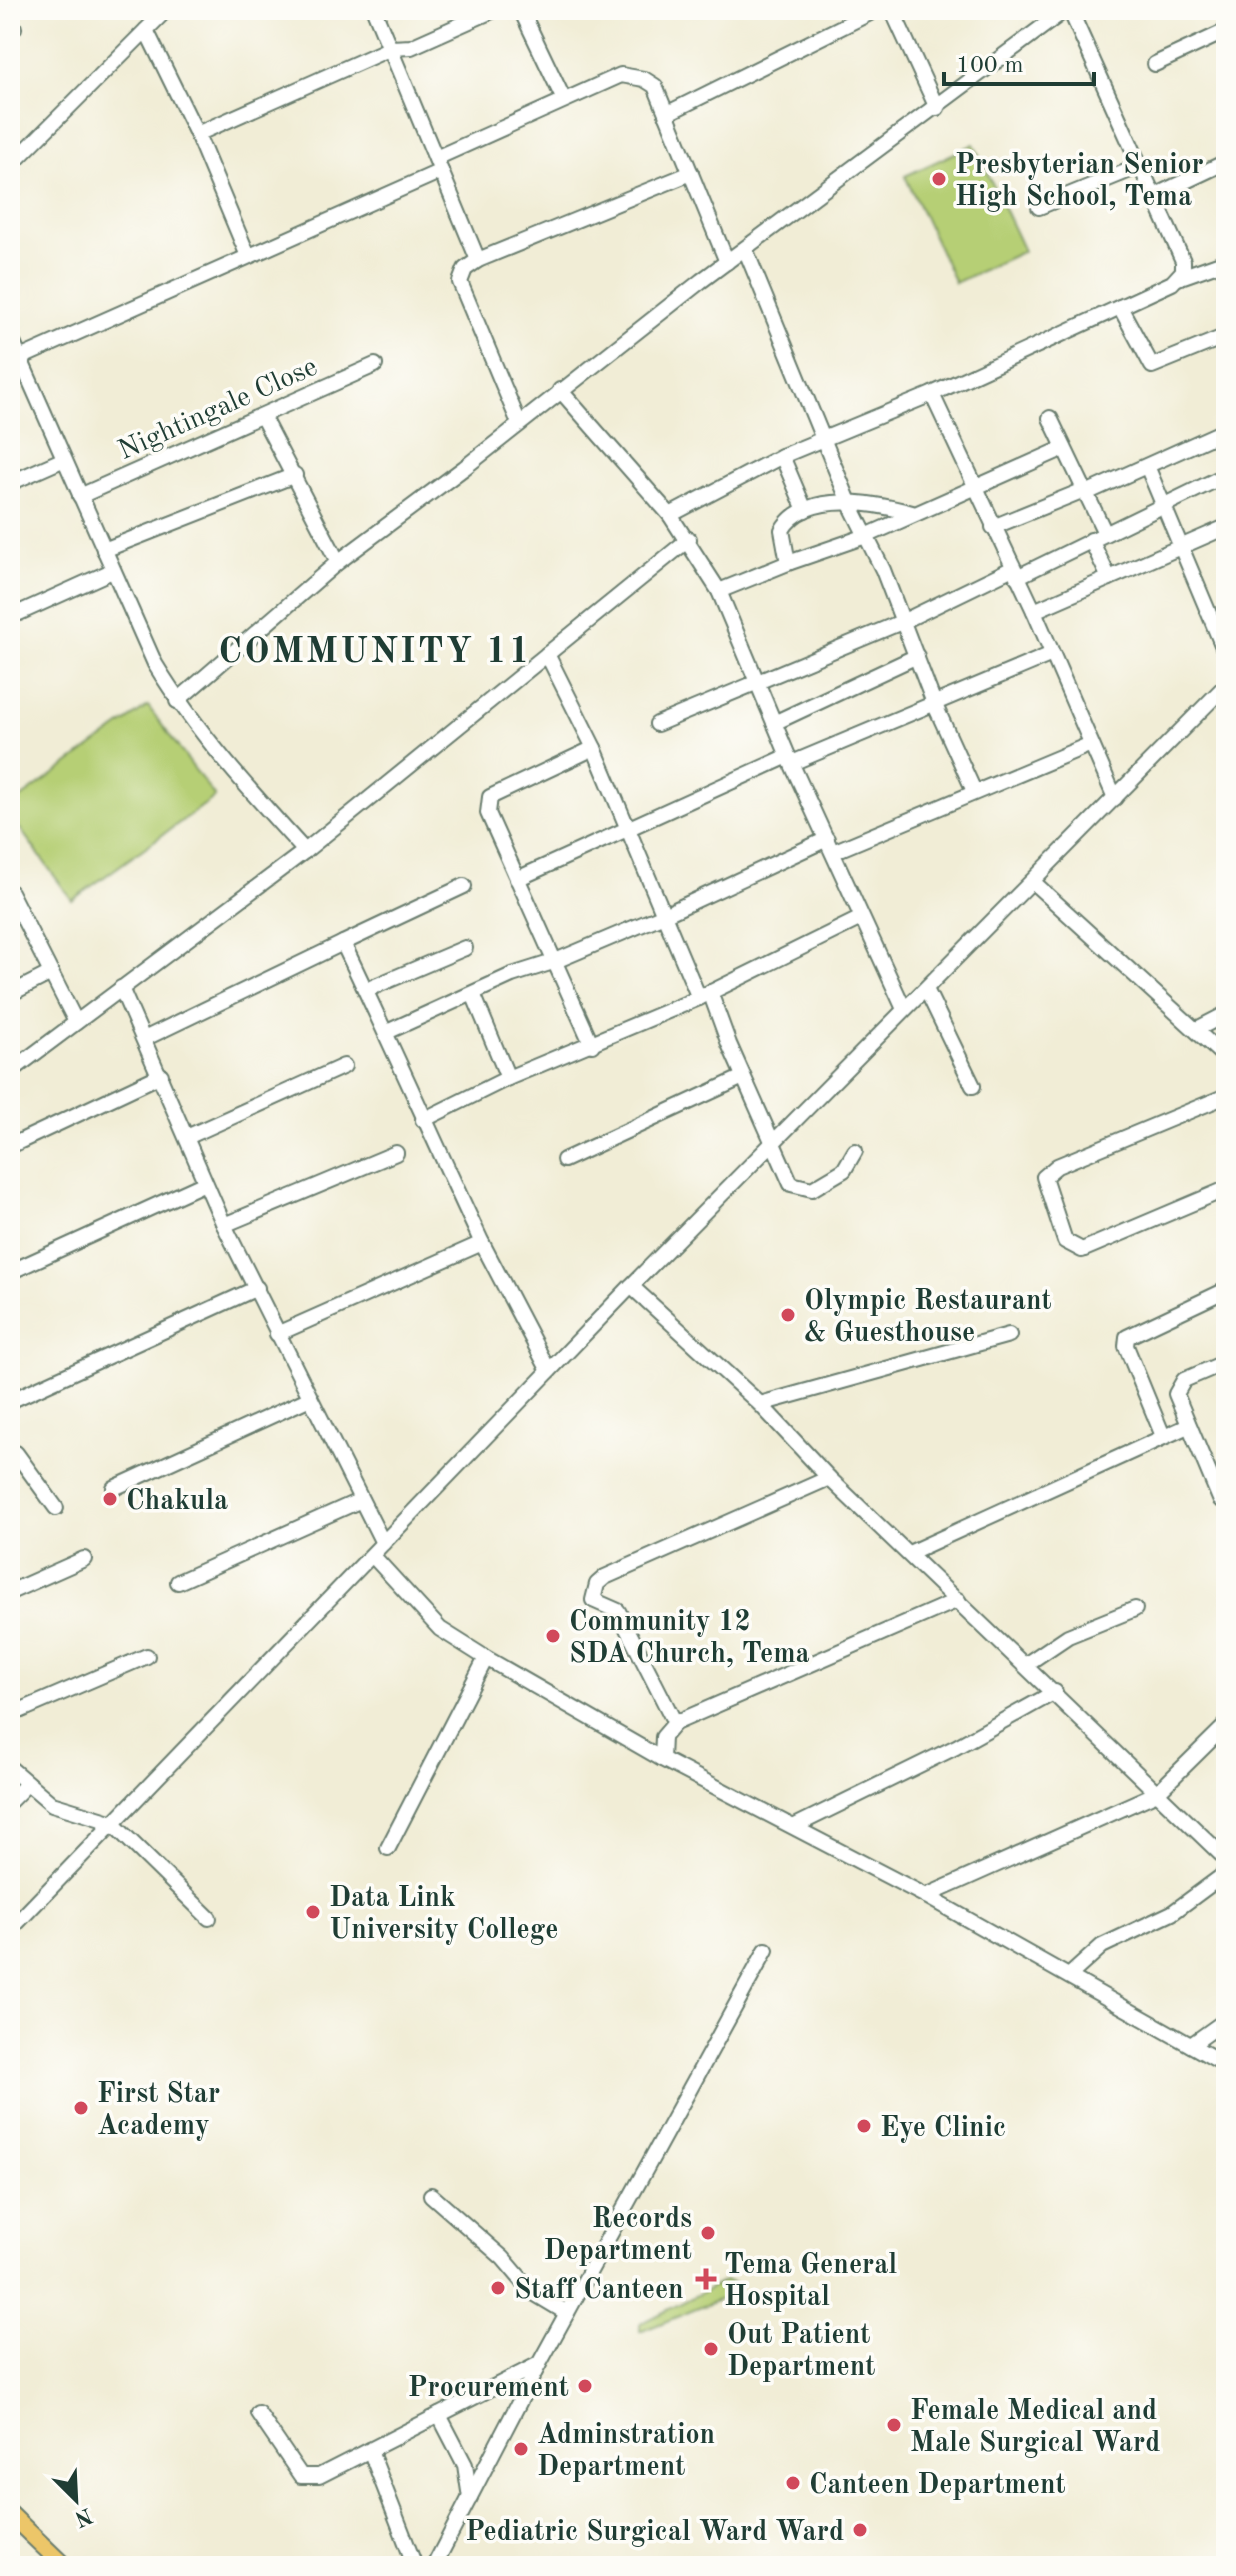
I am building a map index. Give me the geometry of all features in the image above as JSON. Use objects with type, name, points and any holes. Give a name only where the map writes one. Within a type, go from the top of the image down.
[{"type":"main road","points":[[10,2514],[64,2566]]},
{"type":"street","points":[[10,166],[166,10]]},
{"type":"street","points":[[374,10],[478,260]]},
{"type":"street","points":[[197,134],[391,48],[411,47],[494,10]]},
{"type":"street","points":[[521,10],[563,98]]},
{"type":"street","points":[[666,114],[876,10]]},
{"type":"street","points":[[892,10],[937,108]]},
{"type":"street","points":[[177,701],[338,562],[727,262],[746,251],[1067,10],[1183,261],[1183,271],[1177,278]]},
{"type":"street","points":[[146,30],[197,134],[248,256]]},
{"type":"street","points":[[1155,64],[1226,31]]},
{"type":"street","points":[[20,358],[248,256],[439,165],[563,98],[621,75],[632,75],[655,86],[727,262]]},
{"type":"street","points":[[1154,196],[1226,162]]},
{"type":"street","points":[[1039,207],[1140,166]]},
{"type":"street","points":[[519,423],[460,282],[465,269],[478,260],[691,173]]},
{"type":"street","points":[[746,251],[849,502],[904,621],[934,703],[974,791]]},
{"type":"street","points":[[670,515],[782,456],[932,394],[1177,278],[1226,261]]},
{"type":"street","points":[[1120,307],[1152,366],[1226,336]]},
{"type":"street","points":[[10,336],[62,460],[155,664],[177,701],[236,776],[305,851]]},
{"type":"street","name":"Nightingale Close","points":[[80,496],[375,365]]},
{"type":"street","points":[[560,390],[689,539],[719,591],[774,723],[904,1009]]},
{"type":"street","points":[[932,394],[1034,611],[1115,798]]},
{"type":"street","points":[[262,416],[338,562]]},
{"type":"street","points":[[1050,418],[1105,533]]},
{"type":"street","points":[[993,527],[1147,466],[1226,430]]},
{"type":"street","points":[[719,591],[866,536],[1064,448]]},
{"type":"street","points":[[782,456],[805,510]]},
{"type":"street","points":[[10,483],[62,460]]},
{"type":"street","points":[[1147,466],[1226,654]]},
{"type":"street","points":[[104,550],[295,475]]},
{"type":"street","points":[[657,724],[1091,540],[1226,475]]},
{"type":"street","points":[[788,563],[782,530],[788,520],[805,510],[849,502],[882,505],[912,513]]},
{"type":"street","points":[[1034,611],[1226,527]]},
{"type":"street","points":[[10,1072],[305,851],[689,539]]},
{"type":"street","points":[[1091,540],[1109,578]]},
{"type":"street","points":[[10,617],[112,571]]},
{"type":"street","points":[[547,654],[594,748],[664,915],[791,1184],[812,1189],[844,1170],[855,1151]]},
{"type":"street","points":[[517,879],[790,759],[1052,654]]},
{"type":"street","points":[[774,723],[917,656]]},
{"type":"street","points":[[10,1930],[631,1286],[1226,685]]},
{"type":"street","points":[[387,1032],[474,996],[512,975],[553,962],[830,846],[1091,744]]},
{"type":"street","points":[[592,1045],[488,813],[490,797],[594,748]]},
{"type":"street","points":[[1033,882],[1226,1058]]},
{"type":"street","points":[[146,1038],[464,886]]},
{"type":"street","points":[[10,892],[76,1022]]},
{"type":"street","points":[[423,1120],[508,1078],[704,995],[861,918]]},
{"type":"street","points":[[343,943],[387,1032],[423,1120],[482,1243],[549,1371]]},
{"type":"street","points":[[366,990],[465,948]]},
{"type":"street","points":[[10,994],[51,973]]},
{"type":"street","points":[[121,988],[146,1038],[224,1225],[308,1399],[383,1543]]},
{"type":"street","points":[[926,989],[973,1086]]},
{"type":"street","points":[[474,996],[508,1078]]},
{"type":"street","points":[[1197,1029],[1226,1014]]},
{"type":"street","points":[[187,1137],[344,1066]]},
{"type":"street","points":[[10,1146],[161,1075]]},
{"type":"street","points":[[564,1160],[743,1077]]},
{"type":"street","points":[[1226,1096],[1057,1166],[1044,1177],[1065,1241],[1082,1250],[1226,1189]]},
{"type":"street","points":[[224,1225],[396,1153]]},
{"type":"street","points":[[10,1272],[205,1183]]},
{"type":"street","points":[[277,1334],[482,1243]]},
{"type":"street","points":[[631,1286],[760,1404],[829,1478],[1226,1859]]},
{"type":"street","points":[[10,1401],[257,1288]]},
{"type":"street","points":[[1163,1436],[1126,1346],[1127,1337],[1226,1290]]},
{"type":"street","points":[[760,1404],[1009,1335]]},
{"type":"street","points":[[1226,1362],[1184,1380],[1176,1394],[1220,1499],[1226,1499]]},
{"type":"street","points":[[114,1488],[308,1399]]},
{"type":"street","points":[[909,1553],[1188,1426]]},
{"type":"street","points":[[12,1450],[56,1508]]},
{"type":"street","points":[[675,1723],[618,1611],[593,1600],[597,1584],[605,1577],[829,1478]]},
{"type":"street","points":[[178,1582],[361,1500]]},
{"type":"street","points":[[373,1556],[440,1629],[486,1658],[662,1759],[926,1896],[1226,2065]]},
{"type":"street","points":[[10,1592],[84,1559]]},
{"type":"street","points":[[662,1759],[663,1737],[675,1723],[958,1600]]},
{"type":"street","points":[[1025,1665],[1068,1636],[1135,1609]]},
{"type":"street","points":[[10,1715],[147,1656]]},
{"type":"street","points":[[388,1848],[486,1658]]},
{"type":"street","points":[[795,1826],[956,1747],[1055,1692]]},
{"type":"street","points":[[926,1896],[1157,1793],[1226,1725]]},
{"type":"street","points":[[10,1768],[52,1804],[111,1822],[209,1918]]},
{"type":"street","points":[[10,1801],[27,1784]]},
{"type":"street","points":[[1069,1976],[1083,1960],[1102,1946],[1172,1913],[1226,1873]]},
{"type":"street","points":[[434,2566],[539,2364],[766,1950]]},
{"type":"street","points":[[1191,2045],[1226,2020]]},
{"type":"street","points":[[431,2195],[503,2258],[532,2292],[567,2313]]},
{"type":"street","points":[[258,2413],[301,2476],[319,2476],[539,2364]]},
{"type":"street","points":[[439,2415],[465,2465],[470,2498]]},
{"type":"street","points":[[370,2450],[415,2566]]},
{"type":"green space","points":[[974,144],[1024,251],[955,283],[905,176]]},
{"type":"green space","points":[[148,706],[215,797],[72,900],[10,815],[10,806]]},
{"type":"green space","points":[[724,2281],[734,2283],[733,2294],[640,2332],[640,2324]]},
{"type":"place","name":"Presbyterian Senior High School, Tema","points":[[939,179]]},
{"type":"place","name":"Olympic Restaurant & Guesthouse","points":[[788,1315]]},
{"type":"place","name":"Chakula","points":[[110,1499]]},
{"type":"place","name":"Community 12 SDA Church, Tema","points":[[553,1636]]},
{"type":"place","name":"Data Link University College","points":[[313,1912]]},
{"type":"place","name":"First Star Academy","points":[[81,2108]]},
{"type":"place","name":"Eye Clinic","points":[[864,2126]]},
{"type":"place","name":"Records Department","points":[[708,2233]]},
{"type":"place","name":"Tema General Hospital","points":[[706,2279]]},
{"type":"place","name":"Staff Canteen","points":[[498,2288]]},
{"type":"place","name":"Out Patient Department","points":[[711,2349]]},
{"type":"place","name":"Procurement","points":[[585,2386]]},
{"type":"place","name":"Female Medical and Male Surgical Ward","points":[[894,2425]]},
{"type":"place","name":"Adminstration Department","points":[[521,2449]]},
{"type":"place","name":"Canteen Department","points":[[793,2483]]},
{"type":"place","name":"Pediatric Surgical Ward Ward","points":[[860,2530]]},
{"type":"district","name":"COMMUNITY 11","points":[[375,649]]}]
